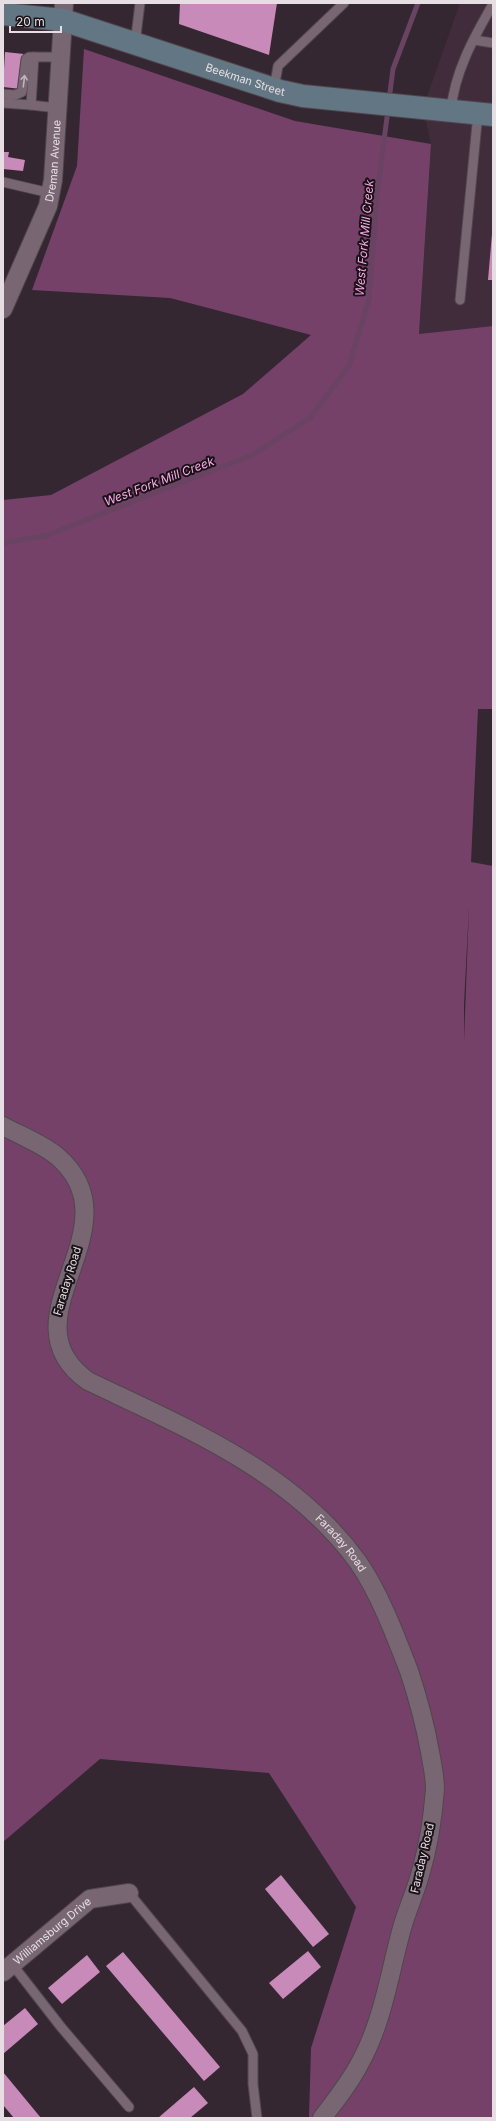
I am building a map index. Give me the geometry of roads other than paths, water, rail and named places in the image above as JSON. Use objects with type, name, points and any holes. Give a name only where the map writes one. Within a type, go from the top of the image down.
[{"type":"main road","name":"Beekman Street","points":[[3,14],[64,12],[135,44],[274,89],[304,96],[352,102],[486,114]]},
{"type":"street","name":"Dreman Avenue","points":[[3,309],[48,206],[53,180],[64,12]]},
{"type":"street","name":"Faraday Road","points":[[3,1126],[45,1148],[58,1157],[72,1174],[83,1198],[85,1214],[83,1230],[56,1311],[54,1327],[57,1344],[64,1359],[74,1372],[88,1381],[206,1437],[241,1457],[281,1484],[311,1510],[340,1539],[362,1570],[401,1650],[414,1687],[425,1725],[435,1786],[430,1827],[420,1874],[402,1928],[389,1984],[362,2061],[322,2118]]},
{"type":"street","name":"Williamsburg Drive","points":[[8,1968],[90,1899],[129,1893]]},
{"type":"lane","points":[[135,44],[140,3]]},
{"type":"lane","points":[[274,89],[278,66],[344,3]]},
{"type":"lane","points":[[451,111],[452,92],[460,70],[493,4]]},
{"type":"lane","points":[[474,40],[493,43]]},
{"type":"lane","points":[[3,94],[15,95],[22,92],[26,59],[29,56],[61,57]]},
{"type":"lane","points":[[31,106],[34,56]]},
{"type":"lane","points":[[3,104],[58,108]]},
{"type":"lane","points":[[460,300],[486,114]]},
{"type":"lane","points":[[3,182],[50,193]]},
{"type":"lane","points":[[129,1893],[242,2031],[253,2054],[253,2084],[257,2118]]},
{"type":"lane","points":[[8,1968],[61,2027],[129,2107]]},
{"type":"waterway","name":"West Fork Mill Creek","points":[[389,100],[393,69],[418,3]]},
{"type":"waterway","name":"West Fork Mill Creek","points":[[3,543],[45,536],[252,455],[310,418],[349,366],[369,299],[378,185],[388,110]]}]
